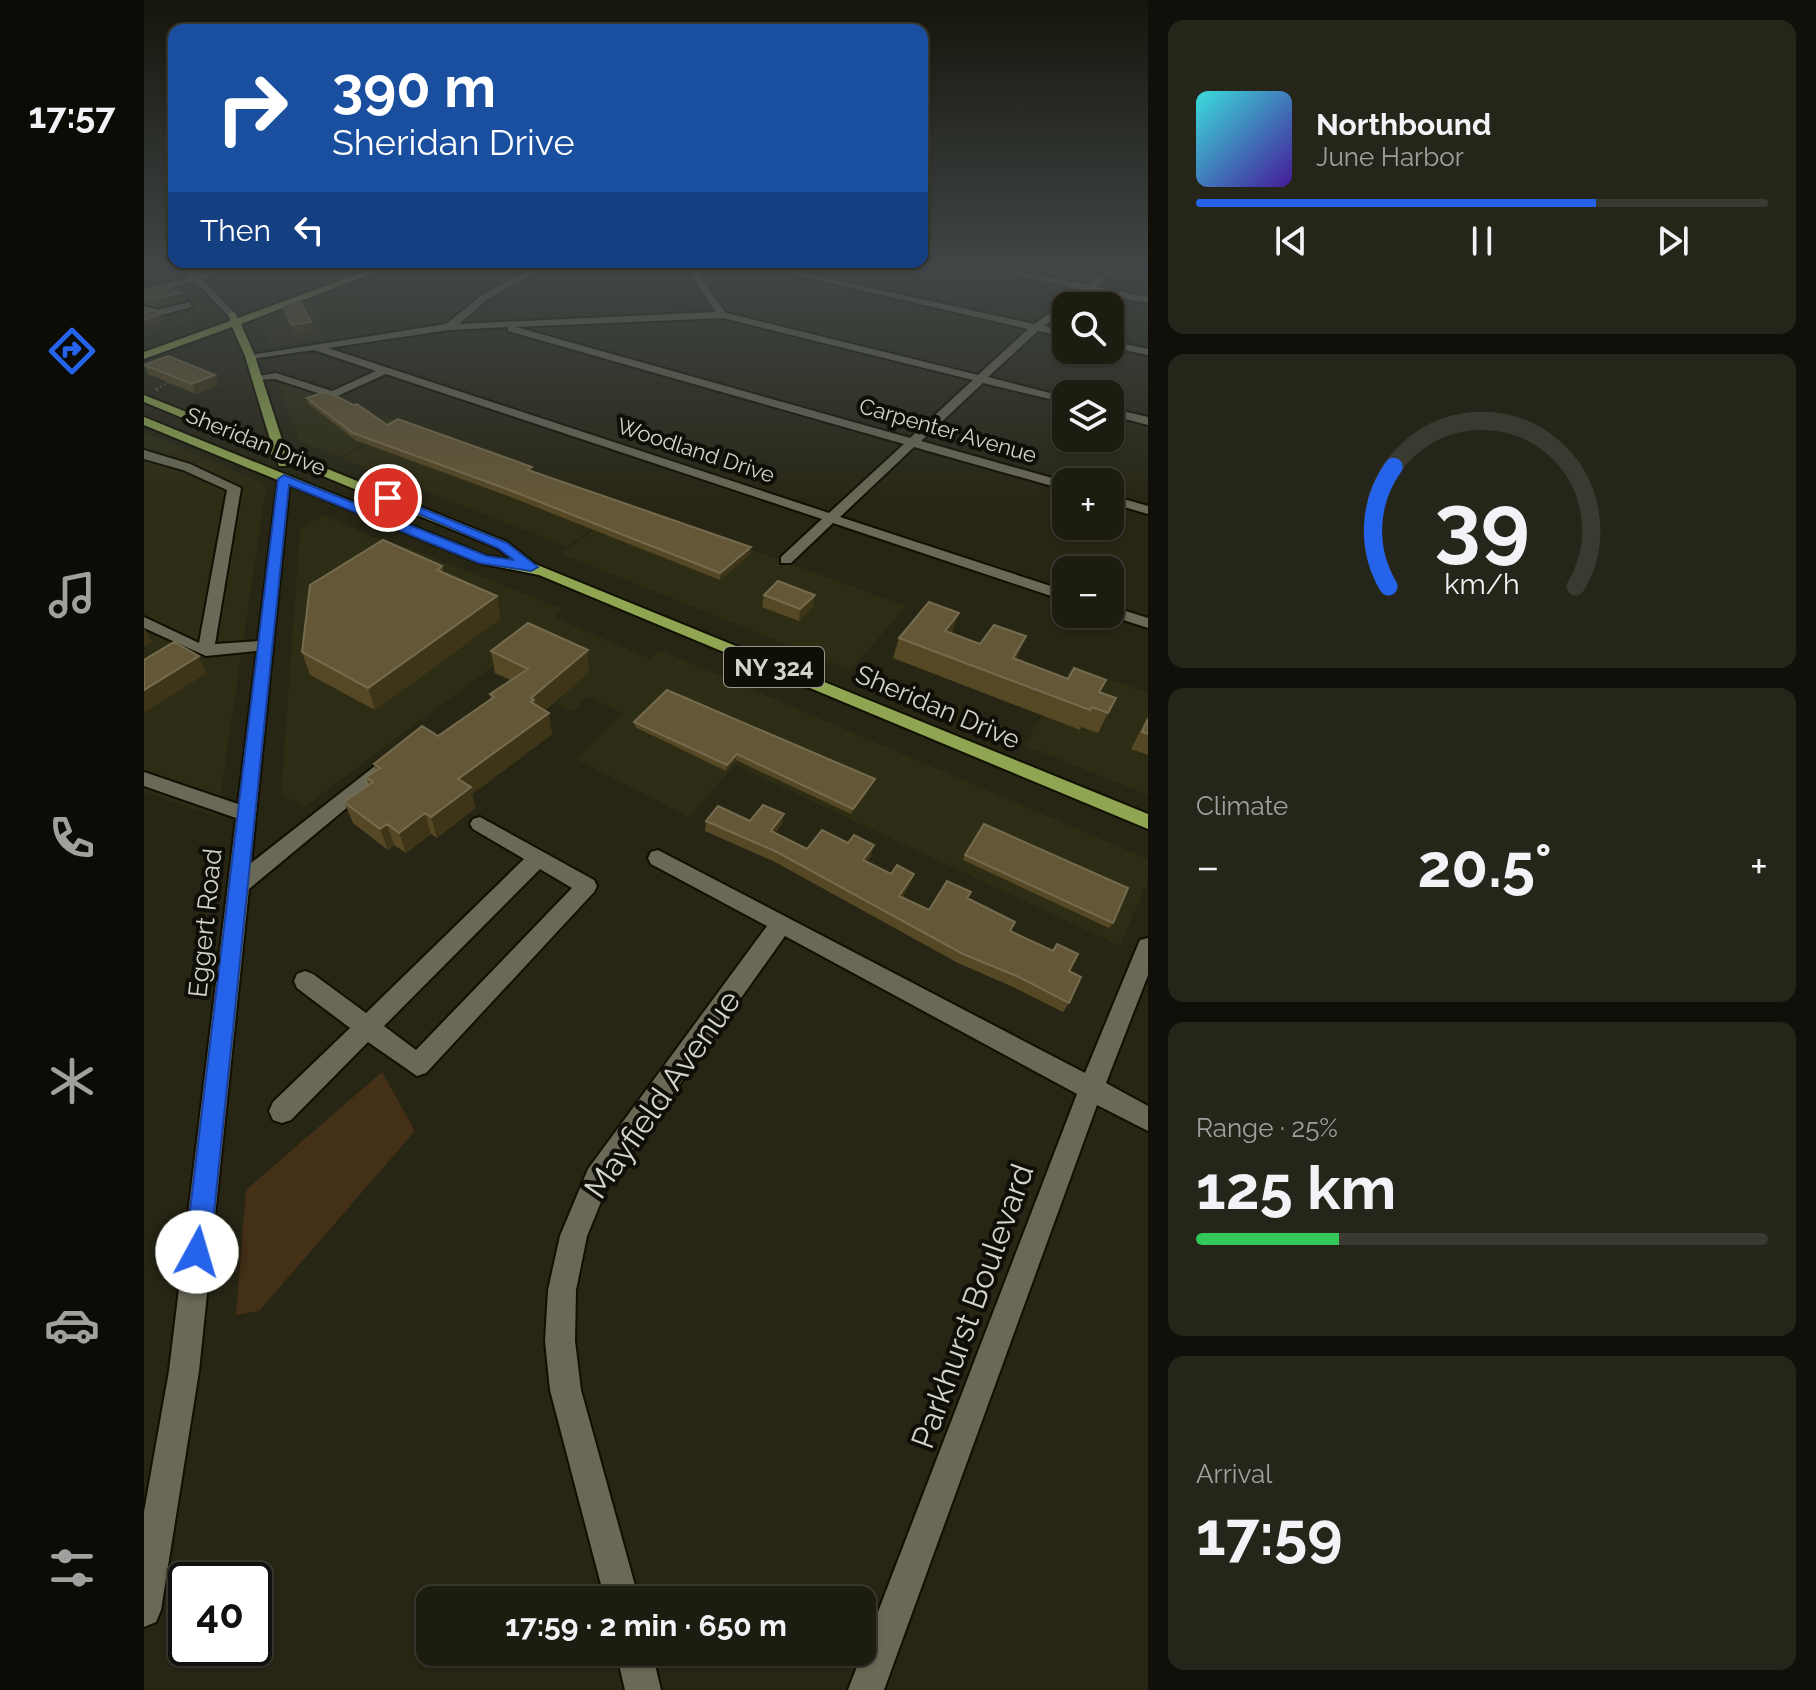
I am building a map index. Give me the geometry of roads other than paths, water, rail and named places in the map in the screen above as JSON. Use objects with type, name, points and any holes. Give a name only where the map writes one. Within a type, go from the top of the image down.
[{"type":"main road","points":[[144,356],[169,346]]},
{"type":"main road","name":"Eggert Road","points":[[246,346],[284,467]]},
{"type":"main road","name":"Sheridan Drive","points":[[149,395],[284,467],[484,560],[531,567],[1148,822]]},
{"type":"main road","name":"Sheridan Drive","points":[[144,421],[502,545],[531,567]]},
{"type":"street","points":[[250,356],[312,346]]},
{"type":"street","name":"Woodland Drive","points":[[312,346],[1052,591]]},
{"type":"street","name":"Carpenter Avenue","points":[[575,346],[1052,482]]},
{"type":"street","points":[[847,346],[1052,397]]},
{"type":"street","points":[[786,560],[1016,346]]},
{"type":"street","points":[[1124,347],[1148,352]]},
{"type":"street","points":[[257,377],[276,376],[333,395],[386,370]]},
{"type":"street","points":[[1124,415],[1148,421]]},
{"type":"street","points":[[144,454],[186,467],[234,488],[206,651]]},
{"type":"street","points":[[144,465],[165,463]]},
{"type":"street","name":"Eggert Road","points":[[144,1610],[184,1371],[284,467]]},
{"type":"street","points":[[1124,503],[1148,510]]},
{"type":"street","points":[[1124,615],[1148,623]]},
{"type":"street","points":[[144,622],[188,646],[206,651],[264,645]]},
{"type":"street","points":[[237,886],[403,754]]},
{"type":"street","points":[[144,779],[245,814]]},
{"type":"street","points":[[305,981],[417,1065],[587,886],[480,824]]},
{"type":"street","points":[[282,1111],[538,858]]},
{"type":"street","points":[[658,858],[1148,1119]]},
{"type":"street","name":"Mayfield Avenue","points":[[618,1586],[563,1388],[558,1325],[567,1251],[578,1216],[597,1178],[781,924]]},
{"type":"street","name":"Parkhurst Boulevard","points":[[866,1690],[1091,1089],[1148,947]]},
{"type":"street","points":[[637,1666],[643,1690]]}]
